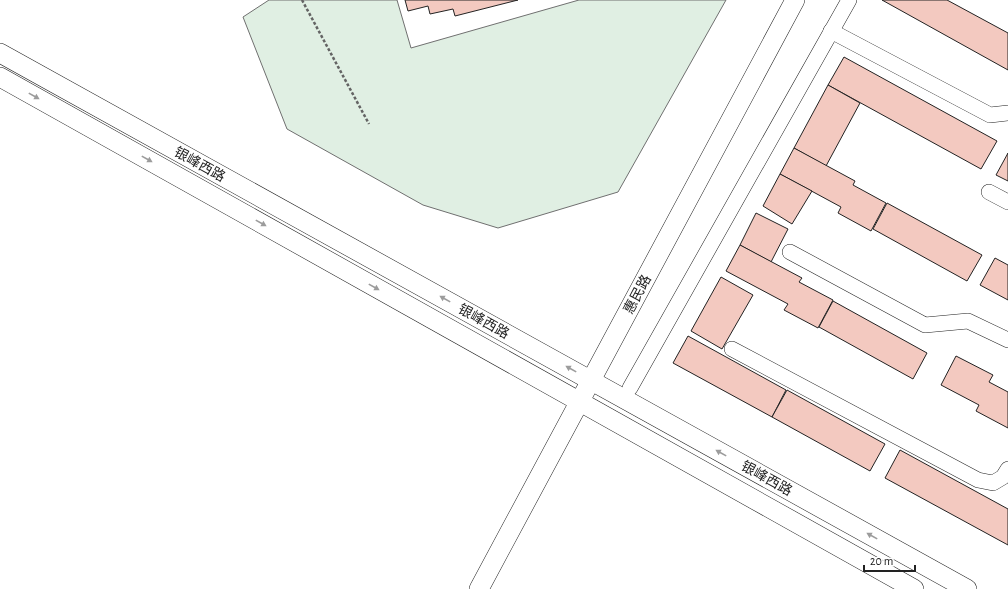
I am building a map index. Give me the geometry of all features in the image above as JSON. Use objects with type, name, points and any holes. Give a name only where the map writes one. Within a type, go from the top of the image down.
[{"type":"street","name":"惠民路","points":[[479,589],[794,0]]},
{"type":"street","points":[[630,388],[849,0]]},
{"type":"street","points":[[831,32],[990,115],[1008,113]]},
{"type":"street","name":"银峰西路","points":[[0,53],[967,589]]},
{"type":"street","name":"银峰西路","points":[[0,77],[914,589]]},
{"type":"street","points":[[989,192],[1008,202]]},
{"type":"street","points":[[790,252],[925,325],[968,321],[1008,340]]},
{"type":"street","points":[[732,349],[978,480],[993,483],[1003,477],[1008,469]]},
{"type":"path","points":[[302,0],[369,124]]},
{"type":"green space","points":[[269,0],[397,0],[411,48],[579,0],[726,0],[618,192],[498,228],[423,205],[287,129],[243,17]]},
{"type":"building","points":[[405,0],[518,0],[455,16],[453,9],[430,14],[428,6],[408,11]]},
{"type":"building","points":[[882,0],[947,0],[1008,33],[1008,70]]},
{"type":"building","points":[[844,57],[997,141],[981,169],[828,85]]},
{"type":"building","points":[[828,85],[860,103],[826,166],[794,148]]},
{"type":"building","points":[[794,148],[855,181],[853,185],[886,203],[871,231],[838,213],[841,207],[780,174]]},
{"type":"building","points":[[1008,153],[1008,181],[996,175]]},
{"type":"building","points":[[780,174],[812,191],[792,224],[763,206]]},
{"type":"building","points":[[887,203],[982,255],[967,281],[873,229]]},
{"type":"building","points":[[756,213],[788,229],[771,262],[740,245]]},
{"type":"building","points":[[740,245],[802,278],[799,282],[833,300],[818,328],[784,310],[788,304],[726,271]]},
{"type":"building","points":[[995,258],[1008,265],[1008,300],[980,285]]},
{"type":"building","points":[[721,277],[753,295],[722,349],[691,331]]},
{"type":"building","points":[[833,301],[927,353],[913,379],[819,327]]},
{"type":"building","points":[[688,336],[786,390],[772,417],[673,363]]},
{"type":"building","points":[[956,356],[993,375],[989,382],[1008,392],[1008,428],[976,411],[979,405],[941,385]]},
{"type":"building","points":[[787,390],[885,444],[870,471],[772,417]]},
{"type":"building","points":[[900,450],[1008,509],[1008,545],[885,478]]}]
